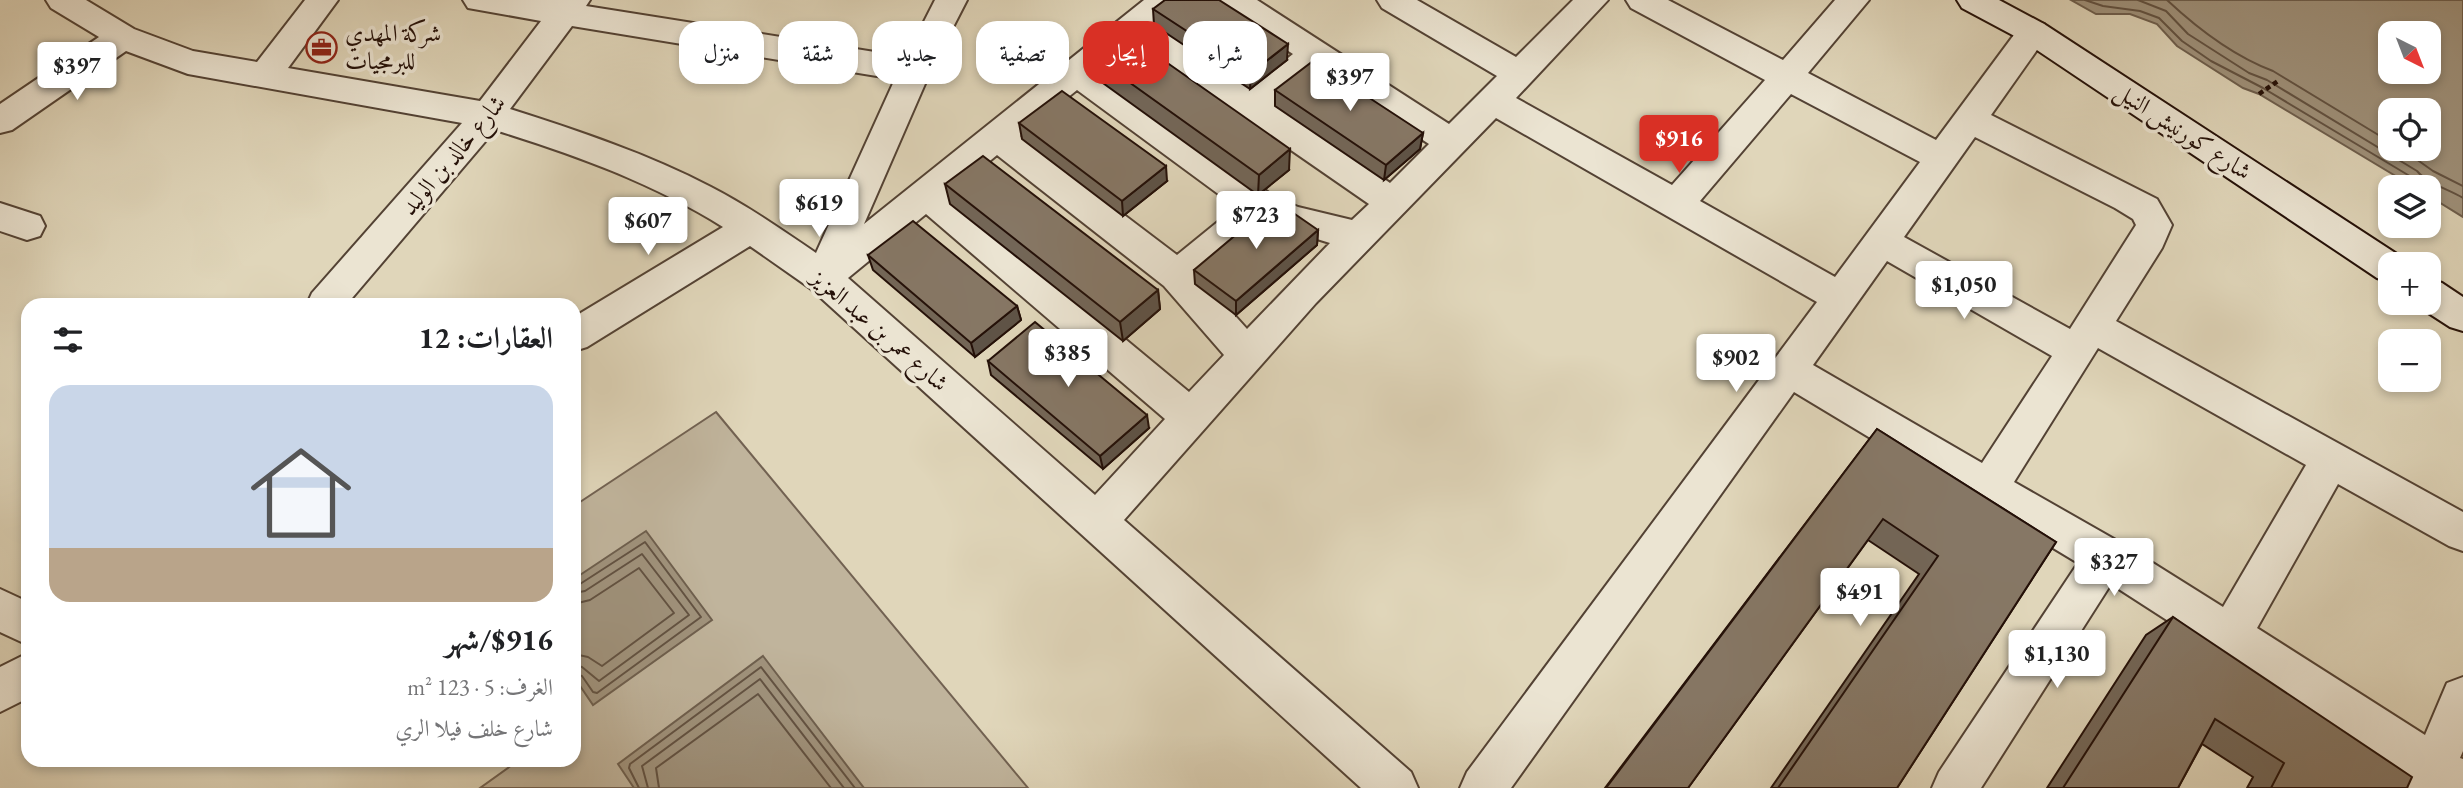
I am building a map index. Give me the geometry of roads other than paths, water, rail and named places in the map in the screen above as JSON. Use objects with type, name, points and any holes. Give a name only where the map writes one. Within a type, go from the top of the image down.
[{"type":"street","name":"شارع عمر بن عبد العزيز","points":[[62,0],[123,37],[188,62],[488,115],[592,148],[700,197],[751,227],[823,278],[1395,788]]},
{"type":"street","points":[[264,76],[322,0]]},
{"type":"street","points":[[479,0],[569,6],[872,62]]},
{"type":"street","points":[[940,21],[951,0]]},
{"type":"street","points":[[1139,21],[1165,0]]},
{"type":"street","points":[[1234,0],[1451,142]]},
{"type":"street","points":[[1393,0],[1519,74]]},
{"type":"street","points":[[1097,522],[1246,354],[1358,236],[1592,0]]},
{"type":"street","points":[[1642,0],[1941,158]]},
{"type":"street","points":[[1676,205],[1853,0]]},
{"type":"street","name":"شارع كورنيش النيل","points":[[1973,0],[2033,32],[2378,260]]},
{"type":"street","name":"شارع خالد بن الوليد","points":[[330,298],[488,115],[569,6]]},
{"type":"street","points":[[1483,788],[1790,371],[1840,297],[2033,32]]},
{"type":"street","points":[[0,121],[123,37]]},
{"type":"street","points":[[1169,49],[1392,202]]},
{"type":"street","points":[[1251,105],[1316,53]]},
{"type":"street","points":[[823,278],[1083,66]]},
{"type":"street","points":[[1076,72],[1261,206],[1302,223],[1358,236]]},
{"type":"street","points":[[823,278],[909,84]]},
{"type":"street","points":[[1492,100],[1840,297]]},
{"type":"street","points":[[1970,118],[2127,198],[2145,209],[2154,225],[1989,486]]},
{"type":"street","points":[[996,136],[1177,276],[1246,354]]},
{"type":"street","points":[[926,194],[1190,416]]},
{"type":"street","points":[[1177,276],[1261,206]]},
{"type":"street","points":[[581,333],[751,227]]},
{"type":"street","points":[[1881,240],[2331,459],[2463,533]]},
{"type":"street","points":[[2441,302],[2463,316]]},
{"type":"street","points":[[1790,371],[1989,486],[2231,634],[2441,780],[2463,698]]},
{"type":"street","points":[[2231,634],[2331,459]]},
{"type":"street","points":[[1955,788],[2106,556]]},
{"type":"street","points":[[0,609],[21,621]]},
{"type":"street","points":[[0,691],[21,678]]},
{"type":"water","points":[[2071,0],[2463,0],[2463,217],[2441,203],[2441,175],[2394,175],[2259,94],[2243,88],[2177,46],[2157,24],[2130,14],[2096,14]]},
{"type":"water","points":[[646,531],[712,620],[593,705],[581,687],[581,574]]},
{"type":"water","points":[[763,656],[864,788],[634,788],[618,764]]},
{"type":"place","name":"شركة المهدي للبرمجيات","points":[[322,47]]}]
